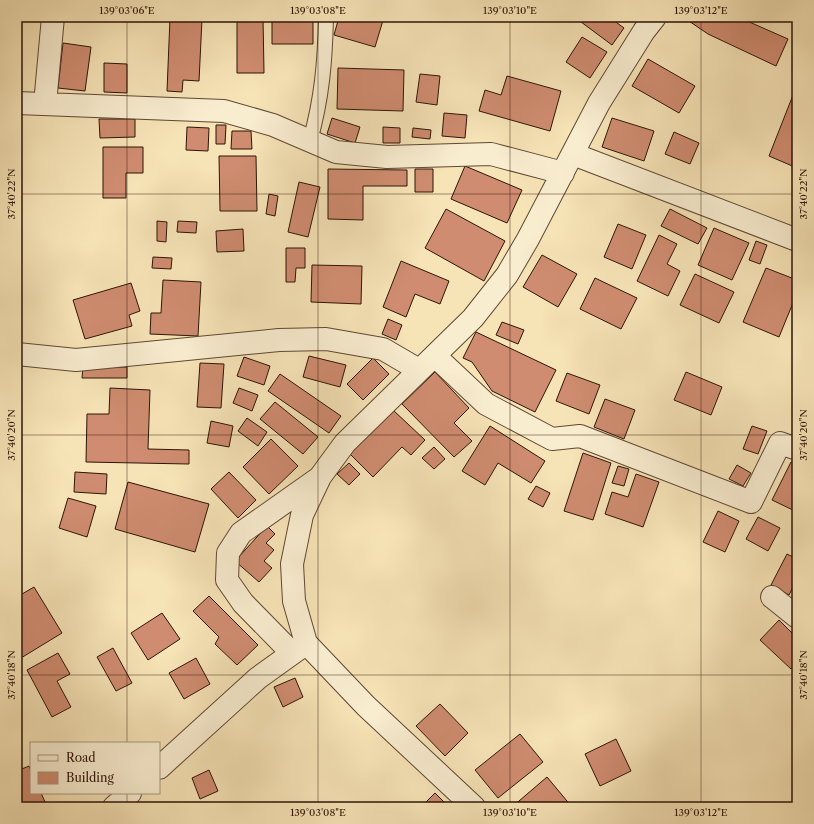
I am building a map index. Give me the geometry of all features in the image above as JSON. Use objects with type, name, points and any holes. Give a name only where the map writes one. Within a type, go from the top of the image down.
[{"type":"street","points":[[46,104],[54,17]]},
{"type":"street","points":[[299,648],[292,564],[302,515],[320,477],[345,443],[473,318],[507,275],[528,239],[599,103],[644,31],[655,17]]},
{"type":"street","points":[[17,103],[224,111],[273,125],[336,152],[387,157],[491,154],[563,173]]},
{"type":"street","points":[[573,154],[797,240]]},
{"type":"street","points":[[17,354],[76,360],[279,340],[326,339],[383,349],[419,370]]},
{"type":"street","points":[[435,356],[486,404],[552,439],[580,436],[751,502],[780,443],[797,449]]},
{"type":"street","points":[[320,477],[241,533],[228,553],[227,580],[243,603],[299,648],[366,706],[474,807]]},
{"type":"street","points":[[772,597],[797,616]]},
{"type":"street","points":[[160,767],[258,678],[299,648]]},
{"type":"street","points":[[114,807],[129,794]]},
{"type":"lane","points":[[310,141],[320,100],[325,57],[326,17]]},
{"type":"building","points":[[237,17],[263,17],[264,73],[237,73]]},
{"type":"building","points":[[272,17],[313,17],[313,44],[272,44]]},
{"type":"building","points":[[339,17],[384,17],[375,47],[334,35]]},
{"type":"building","points":[[578,17],[609,17],[624,28],[612,45],[577,19]]},
{"type":"building","points":[[683,17],[738,17],[788,39],[776,66],[708,34]]},
{"type":"building","points":[[170,18],[202,19],[199,81],[183,80],[182,92],[167,91]]},
{"type":"building","points":[[582,37],[607,52],[590,78],[566,62]]},
{"type":"building","points":[[63,43],[91,47],[85,91],[58,88]]},
{"type":"building","points":[[648,59],[695,86],[679,113],[632,86]]},
{"type":"building","points":[[104,63],[127,64],[127,93],[104,92]]},
{"type":"building","points":[[338,68],[404,70],[403,111],[337,109]]},
{"type":"building","points":[[420,74],[440,76],[437,105],[416,102]]},
{"type":"building","points":[[507,76],[561,91],[550,131],[479,111],[485,90],[501,95]]},
{"type":"building","points":[[795,90],[797,90],[797,168],[769,156]]},
{"type":"building","points":[[444,113],[467,115],[465,138],[442,136]]},
{"type":"building","points":[[332,118],[360,127],[355,143],[327,134]]},
{"type":"building","points":[[612,118],[654,131],[644,161],[602,147]]},
{"type":"building","points":[[99,119],[135,119],[135,137],[100,138]]},
{"type":"building","points":[[216,125],[226,125],[225,144],[216,144]]},
{"type":"building","points":[[187,127],[209,128],[208,151],[186,150]]},
{"type":"building","points":[[383,127],[400,128],[400,143],[383,143]]},
{"type":"building","points":[[413,128],[431,130],[430,139],[412,137]]},
{"type":"building","points":[[232,131],[251,131],[252,149],[231,149]]},
{"type":"building","points":[[674,132],[699,143],[690,164],[665,154]]},
{"type":"building","points":[[103,147],[143,147],[143,173],[126,173],[126,198],[103,198]]},
{"type":"building","points":[[219,156],[256,156],[257,211],[220,211]]},
{"type":"building","points":[[465,166],[522,190],[507,223],[451,199]]},
{"type":"building","points":[[328,169],[407,170],[407,186],[363,186],[363,220],[328,219]]},
{"type":"building","points":[[415,169],[433,169],[433,192],[415,192]]},
{"type":"building","points":[[299,182],[320,187],[308,237],[288,232]]},
{"type":"building","points":[[269,194],[278,196],[275,216],[266,214]]},
{"type":"building","points":[[446,209],[505,241],[484,281],[425,248]]},
{"type":"building","points":[[670,209],[707,228],[698,244],[661,226]]},
{"type":"building","points":[[157,221],[167,222],[166,242],[157,241]]},
{"type":"building","points":[[178,221],[197,222],[196,233],[177,232]]},
{"type":"building","points":[[618,224],[646,235],[632,269],[604,257]]},
{"type":"building","points":[[714,228],[749,243],[732,280],[698,265]]},
{"type":"building","points":[[243,229],[244,251],[217,252],[216,231]]},
{"type":"building","points":[[659,235],[677,244],[667,264],[680,271],[668,296],[637,281]]},
{"type":"building","points":[[756,241],[767,245],[760,264],[749,260]]},
{"type":"building","points":[[286,248],[305,248],[305,268],[296,268],[295,282],[286,282]]},
{"type":"building","points":[[542,255],[577,274],[558,307],[523,287]]},
{"type":"building","points":[[153,257],[172,258],[171,269],[152,268]]},
{"type":"building","points":[[401,261],[449,281],[440,304],[415,294],[406,317],[383,307]]},
{"type":"building","points":[[312,265],[362,266],[361,304],[311,302]]},
{"type":"building","points":[[766,268],[797,280],[797,293],[779,337],[743,322]]},
{"type":"building","points":[[695,274],[734,292],[719,323],[680,305]]},
{"type":"building","points":[[595,278],[637,298],[621,329],[580,309]]},
{"type":"building","points":[[163,280],[201,282],[198,336],[150,334],[151,313],[161,313]]},
{"type":"building","points":[[131,283],[140,311],[129,315],[132,326],[85,339],[73,300]]},
{"type":"building","points":[[388,319],[402,325],[396,340],[382,334]]},
{"type":"building","points":[[502,322],[524,330],[518,344],[496,335]]},
{"type":"building","points":[[476,332],[556,370],[535,412],[492,391],[472,362],[463,358]]},
{"type":"building","points":[[309,356],[346,365],[340,387],[303,377]]},
{"type":"building","points":[[244,357],[270,366],[264,385],[237,376]]},
{"type":"building","points":[[373,358],[389,374],[363,400],[347,384]]},
{"type":"building","points":[[200,363],[224,364],[221,408],[197,407]]},
{"type":"building","points":[[83,367],[127,367],[127,378],[82,378]]},
{"type":"building","points":[[435,372],[469,408],[454,423],[472,441],[454,457],[402,404]]},
{"type":"building","points":[[686,372],[722,387],[711,415],[674,400]]},
{"type":"building","points":[[567,373],[600,385],[589,414],[556,401]]},
{"type":"building","points":[[280,374],[341,416],[329,433],[268,391]]},
{"type":"building","points":[[110,388],[150,390],[148,449],[189,450],[189,464],[86,462],[87,414],[109,414]]},
{"type":"building","points":[[239,388],[258,395],[252,411],[233,403]]},
{"type":"building","points":[[605,399],[635,410],[624,439],[594,427]]},
{"type":"building","points":[[275,402],[318,437],[303,454],[260,419]]},
{"type":"building","points":[[393,410],[425,440],[411,455],[402,447],[373,477],[350,454]]},
{"type":"building","points":[[247,418],[267,432],[258,446],[238,431]]},
{"type":"building","points":[[211,421],[233,426],[229,447],[207,443]]},
{"type":"building","points":[[490,426],[545,461],[531,483],[498,463],[485,485],[462,471]]},
{"type":"building","points":[[752,426],[767,431],[758,454],[743,449]]},
{"type":"building","points":[[271,439],[298,466],[269,494],[243,467]]},
{"type":"building","points":[[434,447],[445,459],[434,469],[422,458]]},
{"type":"building","points":[[583,453],[611,463],[593,520],[564,511]]},
{"type":"building","points":[[791,462],[797,465],[797,512],[772,500]]},
{"type":"building","points":[[349,463],[360,474],[349,485],[337,474]]},
{"type":"building","points":[[737,465],[751,473],[743,486],[729,479]]},
{"type":"building","points":[[618,466],[629,469],[624,486],[612,483]]},
{"type":"building","points":[[75,472],[107,474],[106,494],[74,492]]},
{"type":"building","points":[[229,472],[256,500],[238,518],[211,489]]},
{"type":"building","points":[[636,474],[659,482],[643,527],[605,514],[612,492],[628,497]]},
{"type":"building","points":[[128,482],[209,504],[195,552],[115,529]]},
{"type":"building","points":[[536,486],[550,493],[543,507],[528,499]]},
{"type":"building","points":[[68,498],[96,506],[87,537],[59,528]]},
{"type":"building","points":[[718,511],[739,521],[725,552],[703,542]]},
{"type":"building","points":[[758,517],[780,528],[768,551],[746,539]]},
{"type":"building","points":[[267,526],[275,534],[266,543],[274,550],[264,561],[272,568],[259,582],[235,561]]},
{"type":"building","points":[[787,554],[797,559],[797,579],[789,595],[771,585]]},
{"type":"building","points":[[34,587],[62,633],[21,658],[17,651],[17,597]]},
{"type":"building","points":[[209,596],[258,645],[237,665],[215,644],[219,637],[193,611]]},
{"type":"building","points":[[162,613],[180,639],[148,660],[131,633]]},
{"type":"building","points":[[779,620],[797,638],[797,662],[791,669],[760,640]]},
{"type":"building","points":[[113,648],[132,683],[116,691],[97,657]]},
{"type":"building","points":[[58,653],[70,674],[57,681],[71,707],[52,717],[27,670]]},
{"type":"building","points":[[196,658],[210,684],[184,699],[169,673]]},
{"type":"building","points":[[295,678],[303,697],[283,707],[274,687]]},
{"type":"building","points":[[440,704],[468,733],[445,756],[416,726]]},
{"type":"building","points":[[520,734],[543,762],[498,798],[475,770]]},
{"type":"building","points":[[616,739],[631,771],[600,786],[585,754]]},
{"type":"building","points":[[29,766],[30,794],[41,794],[46,804],[40,807],[17,807],[17,771]]},
{"type":"building","points":[[209,770],[218,791],[200,799],[192,778]]},
{"type":"building","points":[[547,777],[572,807],[512,807]]},
{"type":"building","points":[[435,793],[449,807],[421,807]]}]
